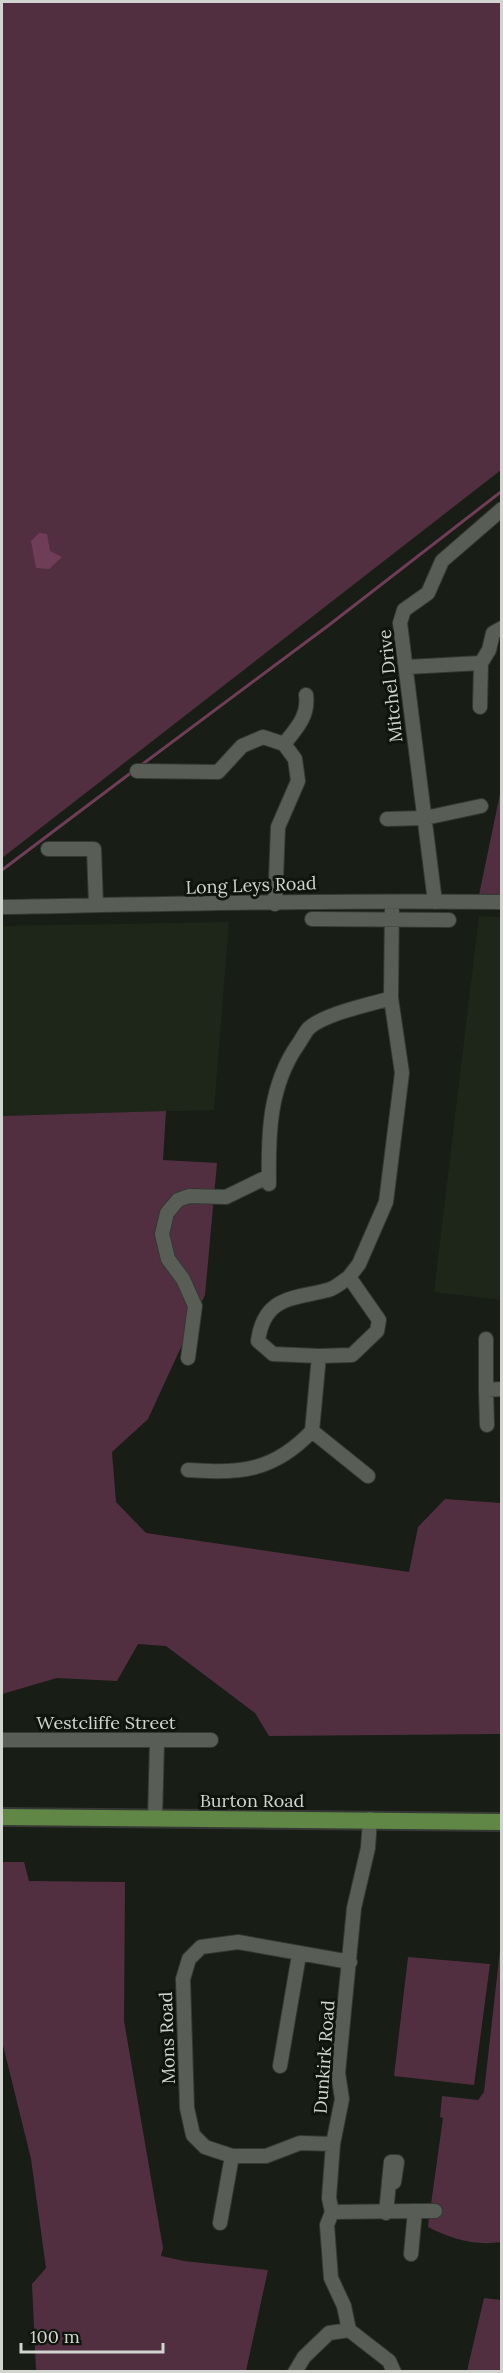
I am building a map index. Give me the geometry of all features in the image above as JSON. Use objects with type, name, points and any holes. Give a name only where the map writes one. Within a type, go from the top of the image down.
[{"type":"main road","name":"Burton Road","points":[[2,1817],[501,1822]]},
{"type":"street","name":"Mitchel Drive","points":[[435,902],[412,737],[407,667],[400,623],[404,610],[428,593],[442,561],[501,509]]},
{"type":"street","points":[[480,707],[481,663],[489,650],[493,633],[501,628]]},
{"type":"street","points":[[407,667],[481,663]]},
{"type":"street","points":[[284,744],[301,723],[307,704],[306,695]]},
{"type":"street","points":[[136,771],[218,772],[242,746],[263,737],[284,744],[295,759],[298,781],[278,827],[275,904]]},
{"type":"street","points":[[387,819],[425,818],[482,806]]},
{"type":"street","points":[[48,849],[94,849],[96,905]]},
{"type":"street","name":"Long Leys Road","points":[[2,907],[275,904],[317,901],[501,902]]},
{"type":"street","points":[[349,1277],[379,1320],[377,1331],[352,1355],[273,1354],[258,1341],[260,1327],[276,1305],[299,1295],[330,1290],[349,1277],[359,1264],[386,1202],[402,1072],[391,998],[392,902]]},
{"type":"street","points":[[312,919],[449,920]]},
{"type":"street","points":[[188,1358],[195,1306],[183,1279],[168,1259],[162,1234],[167,1213],[178,1200],[189,1196],[226,1197],[269,1180],[267,1143],[274,1095],[291,1054],[310,1028],[338,1015],[391,998]]},
{"type":"street","points":[[486,1339],[487,1425]]},
{"type":"street","points":[[188,1470],[224,1473],[265,1465],[295,1449],[312,1431],[319,1356]]},
{"type":"street","points":[[486,1390],[501,1389]]},
{"type":"street","points":[[312,1431],[368,1476]]},
{"type":"street","name":"Westcliffe Street","points":[[2,1740],[211,1740]]},
{"type":"street","points":[[154,1819],[156,1740]]},
{"type":"street","name":"Dunkirk Road","points":[[349,2330],[344,2306],[331,2278],[327,2225],[332,2212],[329,2198],[333,2144],[342,2099],[338,2073],[354,1908],[368,1848],[370,1819]]},
{"type":"street","name":"Mons Road","points":[[333,2144],[300,2143],[266,2156],[232,2156],[205,2147],[193,2135],[187,2108],[183,1980],[189,1959],[201,1947],[238,1942],[277,1947],[299,1954],[350,1962]]},
{"type":"street","points":[[280,2066],[299,1954]]},
{"type":"street","points":[[219,2223],[232,2156]]},
{"type":"street","points":[[386,2213],[389,2181]]},
{"type":"street","points":[[411,2254],[414,2211]]},
{"type":"street","points":[[332,2212],[435,2211]]},
{"type":"street","points":[[295,2372],[304,2357],[329,2333],[349,2330],[389,2361],[394,2372]]},
{"type":"shaded area","points":[[2,2],[502,2],[501,470],[2,858]]},
{"type":"shaded area","points":[[39,533],[47,534],[50,551],[62,557],[49,569],[36,568],[31,541]]},
{"type":"shaded area","points":[[501,789],[501,896],[479,895]]},
{"type":"shaded area","points":[[479,916],[501,917],[501,1300],[434,1292]]},
{"type":"shaded area","points":[[229,922],[214,1110],[2,1116],[2,926]]},
{"type":"shaded area","points":[[166,1111],[163,1160],[217,1163],[205,1295],[148,1419],[112,1452],[116,1502],[146,1533],[409,1572],[418,1527],[445,1499],[501,1503],[501,1734],[269,1736],[255,1713],[166,1646],[138,1644],[117,1681],[57,1678],[2,1694],[2,1116]]},
{"type":"shaded area","points":[[2,1862],[24,1862],[29,1881],[125,1882],[124,2021],[163,2248],[161,2256],[184,2261],[268,2270],[246,2371],[36,2371],[32,2284],[46,2268],[31,2159],[2,2041]]},
{"type":"shaded area","points":[[501,1941],[501,2242],[482,2243],[454,2238],[428,2227],[429,2217],[436,2205],[431,2204],[443,2118],[440,2117],[442,2096],[478,2100],[484,2092]]},
{"type":"shaded area","points":[[408,1957],[490,1964],[474,2085],[394,2076]]},
{"type":"shaded area","points":[[484,2298],[501,2300],[501,2371],[467,2371]]},
{"type":"waterway","points":[[140,766],[329,625],[502,491]]},
{"type":"waterway","points":[[2,870],[132,772]]}]
